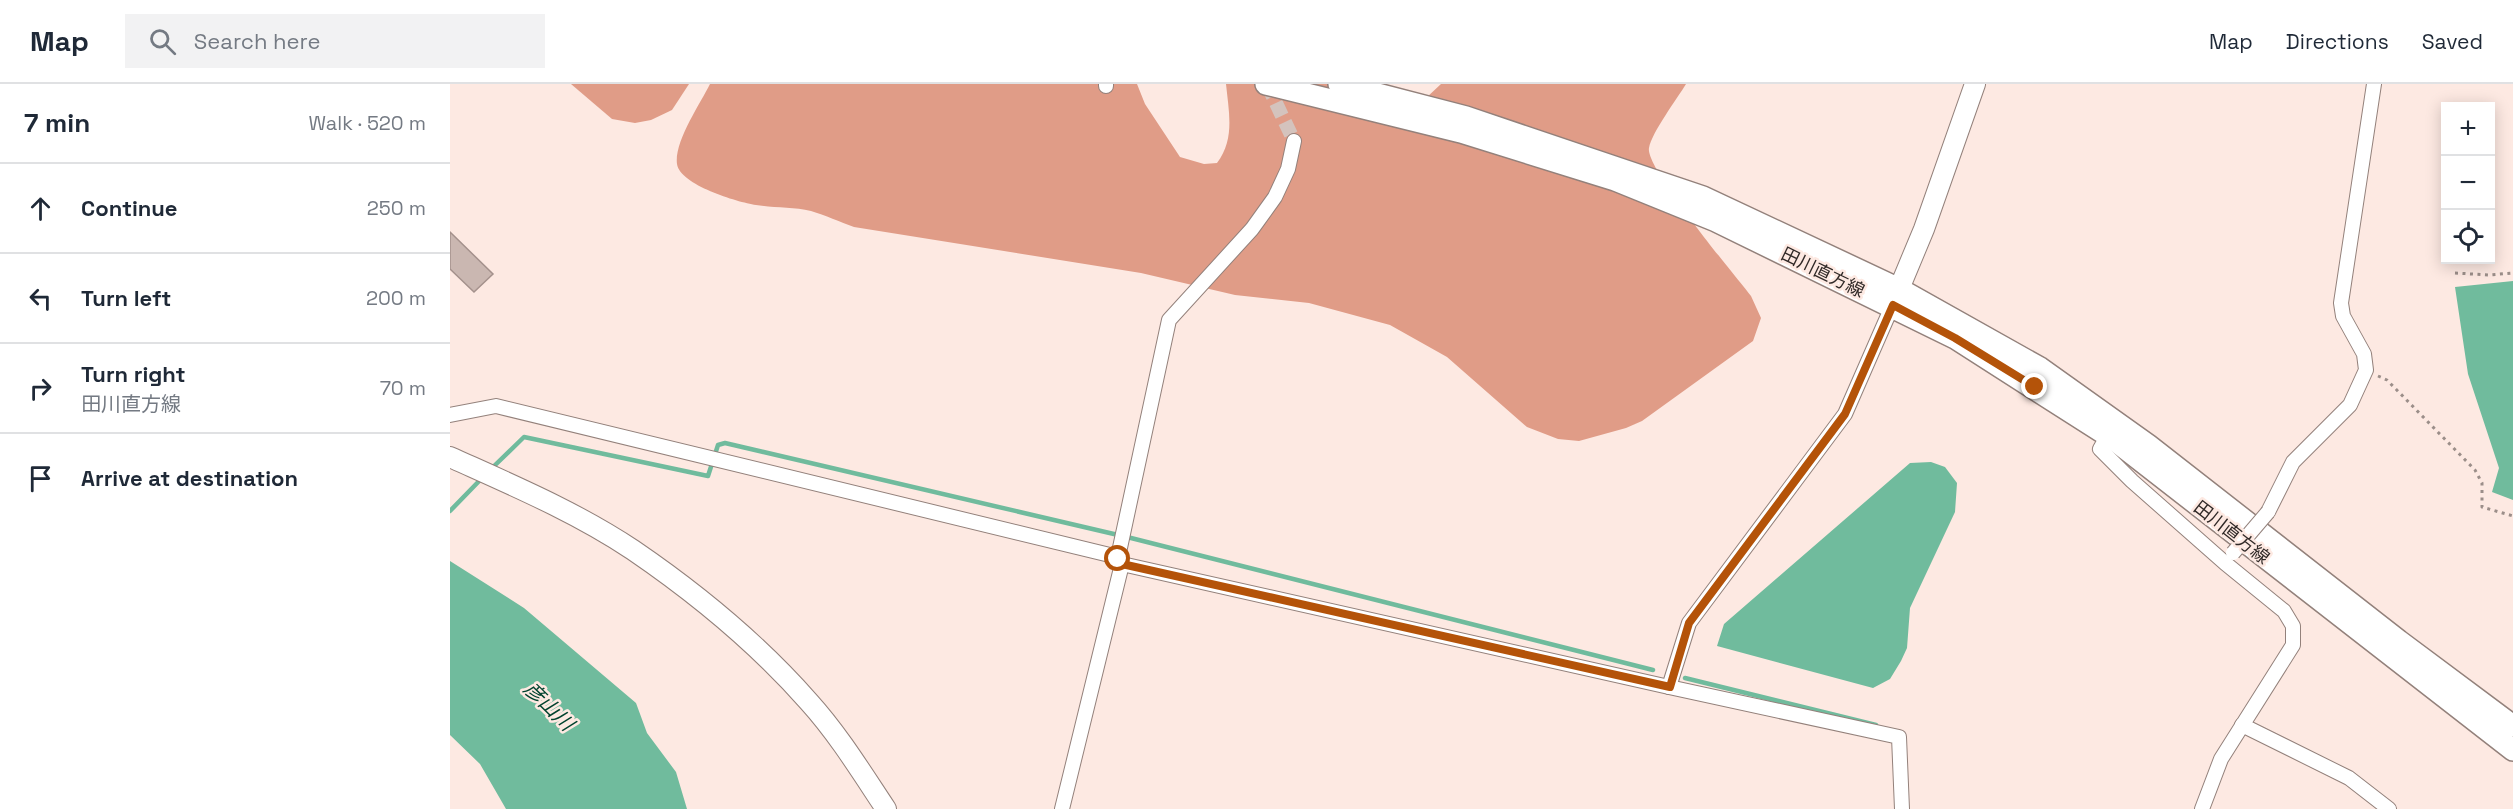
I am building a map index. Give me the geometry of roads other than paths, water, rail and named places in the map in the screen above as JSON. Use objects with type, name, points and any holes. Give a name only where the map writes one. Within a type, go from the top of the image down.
[{"type":"main road","name":"田川直方線","points":[[1266,84],[1461,132],[1615,180],[1896,297]]},
{"type":"main road","name":"田川直方線","points":[[1347,85],[1466,117],[1702,197],[1960,332],[2037,378],[2189,476],[2389,634],[2513,726]]},
{"type":"main road","name":"田川直方線","points":[[2037,378],[2513,750]]},
{"type":"street","points":[[1670,687],[1689,623],[1845,414],[1924,229],[1975,84]]},
{"type":"street","points":[[2229,558],[2268,512],[2293,462],[2350,405],[2366,370],[2364,354],[2343,316],[2341,303],[2374,84]]},
{"type":"street","points":[[1062,809],[1120,560],[1169,320],[1252,229],[1275,197],[1288,168],[1294,141]]},
{"type":"street","points":[[450,415],[496,406],[1120,560],[1670,687],[1899,736],[1902,809]]},
{"type":"street","points":[[2108,435],[2100,449],[2132,482],[2229,558],[2284,611],[2293,626],[2293,645],[2221,759],[2202,809]]},
{"type":"street","points":[[450,457],[575,516],[632,550],[709,607],[764,656],[810,703],[861,771],[886,809]]},
{"type":"street","points":[[2242,725],[2349,778],[2389,809]]},
{"type":"water","points":[[2513,281],[2513,500],[2492,492],[2499,468],[2468,374],[2455,287]]},
{"type":"water","points":[[1931,462],[1945,467],[1957,483],[1955,512],[1910,608],[1907,648],[1890,679],[1873,688],[1717,646],[1724,624],[1910,463]]},
{"type":"water","name":"彦山川","points":[[450,561],[524,608],[636,703],[647,733],[676,772],[687,809],[506,809],[480,764],[450,735]]},
{"type":"waterway","points":[[491,469],[524,437],[708,476],[718,445],[725,443],[1131,538],[1653,670]]},
{"type":"waterway","points":[[450,511],[483,477]]},
{"type":"waterway","points":[[1685,678],[1876,725]]},
{"type":"tunnel","points":[[1267,84],[1294,141]]}]
